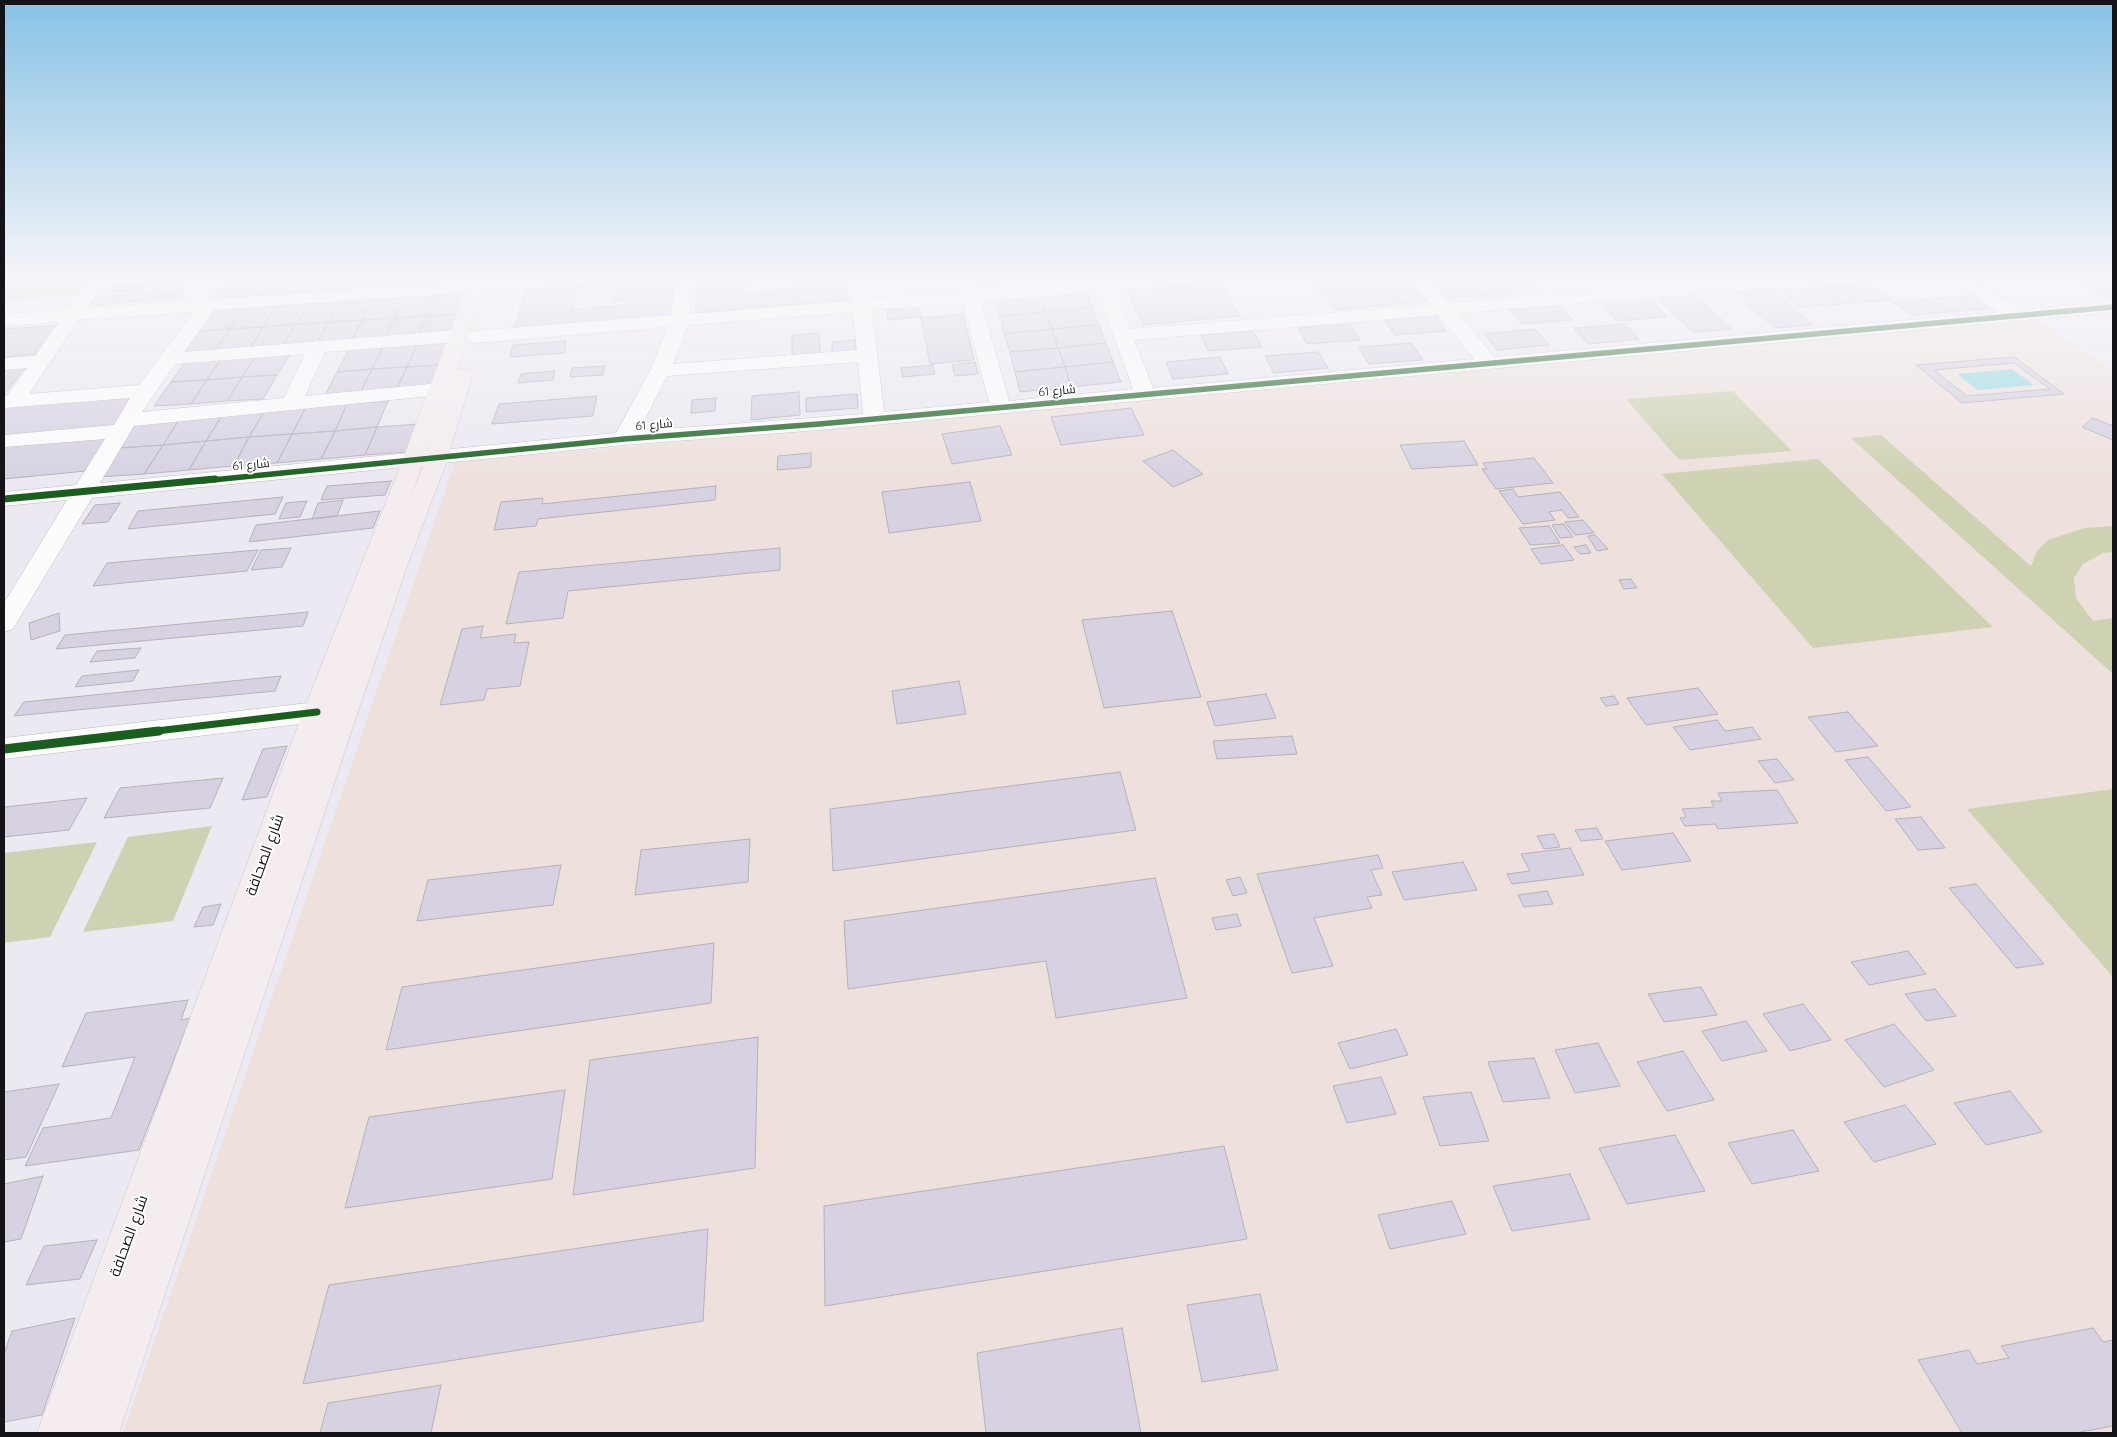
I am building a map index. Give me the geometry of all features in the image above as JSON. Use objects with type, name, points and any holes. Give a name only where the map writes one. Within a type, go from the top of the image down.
[{"type":"main road","name":"شارع الصحافة","points":[[59,1433],[317,712],[425,460],[440,389],[462,346]]},
{"type":"main road","name":"شارع الصحافة","points":[[97,1433],[394,569],[425,460],[464,346]]},
{"type":"street","points":[[9,401],[52,346]]},
{"type":"street","points":[[4,623],[145,391],[177,346]]},
{"type":"street","points":[[169,359],[331,346]]},
{"type":"street","points":[[624,439],[660,371],[670,346]]},
{"type":"street","points":[[866,346],[874,419]]},
{"type":"street","points":[[984,346],[1001,407]]},
{"type":"street","points":[[1128,346],[1145,394]]},
{"type":"street","points":[[1474,346],[1488,363]]},
{"type":"street","name":"شارع 61","points":[[4,499],[425,460],[624,439],[874,419],[1679,346]]},
{"type":"street","points":[[292,403],[318,347]]},
{"type":"street","points":[[660,371],[867,356]]},
{"type":"street","points":[[4,364],[42,361]]},
{"type":"street","points":[[4,441],[292,403],[440,389]]},
{"type":"street","points":[[9,401],[145,391]]},
{"type":"street","points":[[4,749],[317,712]]},
{"type":"shaded area","points":[[1738,346],[2077,346],[2113,371],[2113,1433],[123,1433],[455,462]]},
{"type":"green space","points":[[1733,391],[1792,451],[1679,460],[1626,399]]},
{"type":"green space","points":[[1881,435],[2031,566],[2037,551],[2048,540],[2085,528],[2113,526],[2113,552],[2103,553],[2083,564],[2074,578],[2076,598],[2093,621],[2113,618],[2113,674],[1851,438]]},
{"type":"green space","points":[[1818,459],[1993,627],[1813,648],[1662,474]]},
{"type":"green space","points":[[2113,789],[2113,977],[1967,809]]},
{"type":"green space","points":[[212,826],[173,921],[83,932],[128,837]]},
{"type":"green space","points":[[97,842],[50,937],[4,943],[4,853]]},
{"type":"water","points":[[2012,369],[2034,385],[1978,390],[1957,374]]},
{"type":"building","points":[[4,346],[43,346],[37,354],[4,357]]},
{"type":"building","points":[[186,346],[218,346],[215,350],[181,352]]},
{"type":"building","points":[[218,346],[251,346],[250,348],[215,350]]},
{"type":"building","points":[[251,346],[271,346],[250,348]]},
{"type":"building","points":[[417,346],[449,346],[441,365],[407,367]]},
{"type":"building","points":[[417,346],[407,367],[372,369],[383,347]]},
{"type":"building","points":[[513,346],[565,346],[564,353],[510,357]]},
{"type":"building","points":[[792,346],[820,346],[820,353],[792,356]]},
{"type":"building","points":[[832,346],[856,346],[856,351],[832,353]]},
{"type":"building","points":[[926,346],[971,346],[974,360],[930,364]]},
{"type":"building","points":[[1008,346],[1057,346],[1058,348],[1010,352]]},
{"type":"building","points":[[1057,346],[1077,346],[1058,348]]},
{"type":"building","points":[[1107,346],[1113,362],[1065,367],[1058,348]]},
{"type":"building","points":[[1206,346],[1262,347],[1208,351]]},
{"type":"building","points":[[1413,346],[1423,360],[1369,364],[1359,347]]},
{"type":"building","points":[[1494,346],[1538,346],[1497,350]]},
{"type":"building","points":[[383,347],[372,369],[337,372],[349,349]]},
{"type":"building","points":[[1058,348],[1065,367],[1015,372],[1010,352]]},
{"type":"building","points":[[1318,352],[1328,368],[1274,373],[1265,356]]},
{"type":"building","points":[[291,353],[277,375],[242,377],[256,355]]},
{"type":"building","points":[[256,355],[242,377],[207,380],[222,357]]},
{"type":"building","points":[[222,357],[207,380],[171,382],[187,359]]},
{"type":"building","points":[[1220,357],[1228,374],[1173,379],[1166,362]]},
{"type":"building","points":[[2014,357],[2064,394],[1962,403],[1916,365]],"holes":[[[2014,363],[2050,389],[1967,396],[1934,370]]]},
{"type":"building","points":[[975,362],[978,374],[955,376],[952,365]]},
{"type":"building","points":[[1113,362],[1121,382],[1071,387],[1065,367]]},
{"type":"building","points":[[441,365],[431,388],[396,390],[407,367]]},
{"type":"building","points":[[933,365],[935,374],[903,377],[901,368]]},
{"type":"building","points":[[27,366],[4,394],[4,368]]},
{"type":"building","points":[[605,366],[603,375],[570,377],[572,368]]},
{"type":"building","points":[[407,367],[396,390],[360,393],[372,369]]},
{"type":"building","points":[[1065,367],[1071,387],[1020,392],[1015,372]]},
{"type":"building","points":[[372,369],[360,393],[325,395],[337,372]]},
{"type":"building","points":[[555,371],[553,380],[518,383],[521,374]]},
{"type":"building","points":[[277,375],[263,399],[227,401],[242,377]]},
{"type":"building","points":[[242,377],[227,401],[191,404],[207,380]]},
{"type":"building","points":[[207,380],[191,404],[154,406],[171,382]]},
{"type":"building","points":[[799,392],[800,415],[751,420],[752,396]]},
{"type":"building","points":[[139,394],[114,429],[4,437],[4,404]]},
{"type":"building","points":[[857,394],[858,408],[806,412],[806,398]]},
{"type":"building","points":[[597,396],[593,416],[492,424],[499,404]]},
{"type":"building","points":[[716,398],[715,411],[691,413],[692,400]]},
{"type":"building","points":[[388,401],[377,427],[335,431],[347,404]]},
{"type":"building","points":[[347,404],[335,431],[292,434],[306,407]]},
{"type":"building","points":[[306,407],[292,434],[249,437],[265,410]]},
{"type":"building","points":[[1131,408],[1144,435],[1061,445],[1051,417]]},
{"type":"building","points":[[265,410],[249,437],[206,441],[223,414]]},
{"type":"building","points":[[223,414],[206,441],[163,445],[181,417]]},
{"type":"building","points":[[181,417],[163,445],[119,448],[139,420]]},
{"type":"building","points":[[2093,418],[2113,426],[2113,440],[2082,427]]},
{"type":"building","points":[[419,424],[407,452],[365,455],[377,427]]},
{"type":"building","points":[[1000,426],[1012,455],[952,464],[942,434]]},
{"type":"building","points":[[377,427],[365,455],[321,459],[335,431]]},
{"type":"building","points":[[335,431],[321,459],[277,463],[292,434]]},
{"type":"building","points":[[112,434],[86,471],[4,479],[4,444]]},
{"type":"building","points":[[292,434],[277,463],[234,466],[249,437]]},
{"type":"building","points":[[249,437],[234,466],[189,470],[206,441]]},
{"type":"building","points":[[206,441],[189,470],[144,474],[163,445]]},
{"type":"building","points":[[1464,441],[1478,465],[1412,469],[1400,445]]},
{"type":"building","points":[[163,445],[144,474],[99,477],[119,448]]},
{"type":"building","points":[[1173,450],[1203,474],[1173,487],[1143,461]]},
{"type":"building","points":[[811,453],[811,467],[777,470],[778,456]]},
{"type":"building","points":[[1534,458],[1553,483],[1496,489],[1482,469],[1487,469],[1483,463]]},
{"type":"building","points":[[391,481],[385,495],[321,500],[327,486]]},
{"type":"building","points":[[970,482],[981,521],[889,533],[882,492]]},
{"type":"building","points":[[716,486],[715,500],[538,519],[536,526],[494,530],[501,502],[543,498],[542,504]]},
{"type":"building","points":[[1513,489],[1518,497],[1560,492],[1579,517],[1568,518],[1562,510],[1549,512],[1555,520],[1523,524],[1499,491]]},
{"type":"building","points":[[283,497],[275,514],[128,529],[138,511]]},
{"type":"building","points":[[343,500],[337,516],[312,519],[318,503]]},
{"type":"building","points":[[307,501],[300,517],[279,519],[286,503]]},
{"type":"building","points":[[120,503],[108,522],[82,524],[95,505]]},
{"type":"building","points":[[380,511],[373,528],[249,542],[256,525]]},
{"type":"building","points":[[1583,520],[1594,533],[1575,535],[1565,522]]},
{"type":"building","points":[[1564,524],[1573,537],[1560,538],[1552,525]]},
{"type":"building","points":[[1549,526],[1560,543],[1530,545],[1519,528]]},
{"type":"building","points":[[1595,535],[1608,549],[1597,551],[1588,536]]},
{"type":"building","points":[[1563,545],[1574,560],[1541,564],[1531,549]]},
{"type":"building","points":[[1586,545],[1591,553],[1580,554],[1574,547]]},
{"type":"building","points":[[291,548],[282,567],[251,570],[261,550]]},
{"type":"building","points":[[780,548],[780,570],[568,591],[563,618],[506,624],[519,572]]},
{"type":"building","points":[[258,550],[247,571],[93,586],[107,563]]},
{"type":"building","points":[[1631,579],[1637,588],[1624,589],[1619,580]]},
{"type":"building","points":[[1172,611],[1201,697],[1104,708],[1082,620]]},
{"type":"building","points":[[308,612],[303,626],[56,649],[65,635]]},
{"type":"building","points":[[59,613],[60,631],[31,640],[29,623]]},
{"type":"building","points":[[483,626],[480,638],[516,634],[514,643],[529,642],[520,686],[487,689],[484,700],[440,705],[462,629]]},
{"type":"building","points":[[141,648],[135,658],[90,662],[97,651]]},
{"type":"building","points":[[139,670],[133,681],[75,687],[82,676]]},
{"type":"building","points":[[281,676],[275,691],[14,716],[24,702]]},
{"type":"building","points":[[959,681],[966,714],[897,724],[892,691]]},
{"type":"building","points":[[1698,688],[1718,714],[1646,725],[1627,698]]},
{"type":"building","points":[[1266,694],[1276,718],[1215,726],[1207,702]]},
{"type":"building","points":[[1614,696],[1619,704],[1606,706],[1600,698]]},
{"type":"building","points":[[1848,712],[1878,746],[1836,752],[1808,717]]},
{"type":"building","points":[[1717,720],[1725,731],[1752,727],[1761,739],[1690,750],[1673,727]]},
{"type":"building","points":[[1292,736],[1297,754],[1217,759],[1213,741]]},
{"type":"building","points":[[287,746],[267,797],[242,800],[263,749]]},
{"type":"building","points":[[1868,757],[1911,807],[1886,811],[1845,760]]},
{"type":"building","points":[[1777,759],[1794,780],[1775,783],[1758,761]]},
{"type":"building","points":[[1120,772],[1136,830],[833,871],[830,809]]},
{"type":"building","points":[[223,778],[210,808],[104,818],[120,788]]},
{"type":"building","points":[[1777,790],[1798,823],[1718,829],[1715,824],[1685,826],[1680,818],[1686,817],[1682,809],[1714,807],[1711,801],[1722,801],[1718,793]]},
{"type":"building","points":[[87,798],[69,830],[4,837],[4,807]]},
{"type":"building","points":[[1921,817],[1945,848],[1918,850],[1895,819]]},
{"type":"building","points":[[1597,828],[1603,839],[1581,841],[1575,830]]},
{"type":"building","points":[[1673,833],[1691,861],[1622,870],[1605,841]]},
{"type":"building","points":[[1554,834],[1560,847],[1544,849],[1537,836]]},
{"type":"building","points":[[750,839],[748,882],[635,895],[641,850]]},
{"type":"building","points":[[1570,848],[1584,875],[1512,884],[1507,874],[1530,871],[1521,854]]},
{"type":"building","points":[[1378,855],[1383,868],[1371,870],[1382,895],[1367,897],[1372,908],[1314,918],[1333,966],[1292,973],[1257,874]]},
{"type":"building","points":[[1463,862],[1477,890],[1404,900],[1392,872]]},
{"type":"building","points":[[561,865],[553,905],[417,921],[428,880]]},
{"type":"building","points":[[1240,877],[1247,893],[1233,896],[1226,880]]},
{"type":"building","points":[[1155,878],[1187,998],[1056,1018],[1046,961],[848,989],[844,921]]},
{"type":"building","points":[[1976,884],[2044,964],[2016,968],[1949,888]]},
{"type":"building","points":[[1547,891],[1553,904],[1524,907],[1518,895]]},
{"type":"building","points":[[221,904],[213,925],[194,927],[203,907]]},
{"type":"building","points":[[1237,914],[1241,926],[1216,930],[1212,918]]},
{"type":"building","points":[[714,943],[711,1003],[386,1050],[402,987]]},
{"type":"building","points":[[1908,951],[1926,974],[1869,985],[1851,962]]},
{"type":"building","points":[[1701,987],[1717,1015],[1664,1022],[1648,994]]},
{"type":"building","points":[[1935,989],[1956,1016],[1926,1021],[1905,994]]},
{"type":"building","points":[[188,1000],[181,1020],[190,1018],[139,1150],[25,1166],[43,1128],[111,1118],[135,1057],[62,1067],[86,1013]]},
{"type":"building","points":[[1803,1004],[1831,1040],[1790,1051],[1763,1014]]},
{"type":"building","points":[[1746,1021],[1767,1051],[1722,1061],[1702,1031]]},
{"type":"building","points":[[1894,1024],[1934,1070],[1884,1087],[1845,1040]]},
{"type":"building","points":[[1396,1029],[1408,1055],[1350,1069],[1338,1043]]},
{"type":"building","points":[[758,1037],[755,1168],[573,1195],[590,1060]]},
{"type":"building","points":[[1598,1043],[1620,1086],[1575,1093],[1555,1050]]},
{"type":"building","points":[[1683,1051],[1714,1100],[1667,1111],[1637,1062]]},
{"type":"building","points":[[1534,1058],[1550,1098],[1503,1102],[1488,1062]]},
{"type":"building","points":[[1381,1077],[1396,1114],[1347,1123],[1333,1086]]},
{"type":"building","points":[[59,1084],[26,1157],[4,1160],[4,1092]]},
{"type":"building","points":[[565,1090],[552,1179],[345,1208],[369,1117]]},
{"type":"building","points":[[2010,1091],[2042,1132],[1986,1145],[1954,1103]]},
{"type":"building","points":[[1471,1092],[1489,1141],[1440,1146],[1423,1097]]},
{"type":"building","points":[[1905,1105],[1936,1144],[1874,1162],[1844,1122]]},
{"type":"building","points":[[1793,1130],[1819,1171],[1752,1184],[1728,1143]]},
{"type":"building","points":[[1675,1135],[1705,1191],[1627,1204],[1599,1148]]},
{"type":"building","points":[[1224,1146],[1247,1239],[825,1306],[824,1206]]},
{"type":"building","points":[[1570,1174],[1590,1219],[1512,1231],[1493,1186]]},
{"type":"building","points":[[43,1176],[21,1239],[4,1242],[4,1184]]},
{"type":"building","points":[[1452,1201],[1466,1234],[1390,1249],[1378,1215]]},
{"type":"building","points":[[708,1229],[703,1321],[303,1384],[329,1285]]},
{"type":"building","points":[[97,1240],[80,1279],[26,1285],[44,1246]]},
{"type":"building","points":[[1260,1294],[1278,1370],[1202,1382],[1187,1305]]},
{"type":"building","points":[[75,1318],[42,1415],[4,1422],[4,1354],[12,1331]]},
{"type":"building","points":[[1122,1328],[1141,1433],[986,1433],[977,1353]]},
{"type":"building","points":[[2093,1328],[2103,1342],[2113,1340],[2113,1426],[2075,1433],[1962,1433],[1918,1360],[1969,1350],[1977,1364],[2009,1358],[2001,1346]]},
{"type":"building","points":[[441,1385],[431,1433],[320,1433],[328,1403]]},
{"type":"cycle path","points":[[4,499],[413,461],[624,439],[819,424],[1681,346]]},
{"type":"cycle path","points":[[4,749],[317,712]]}]
